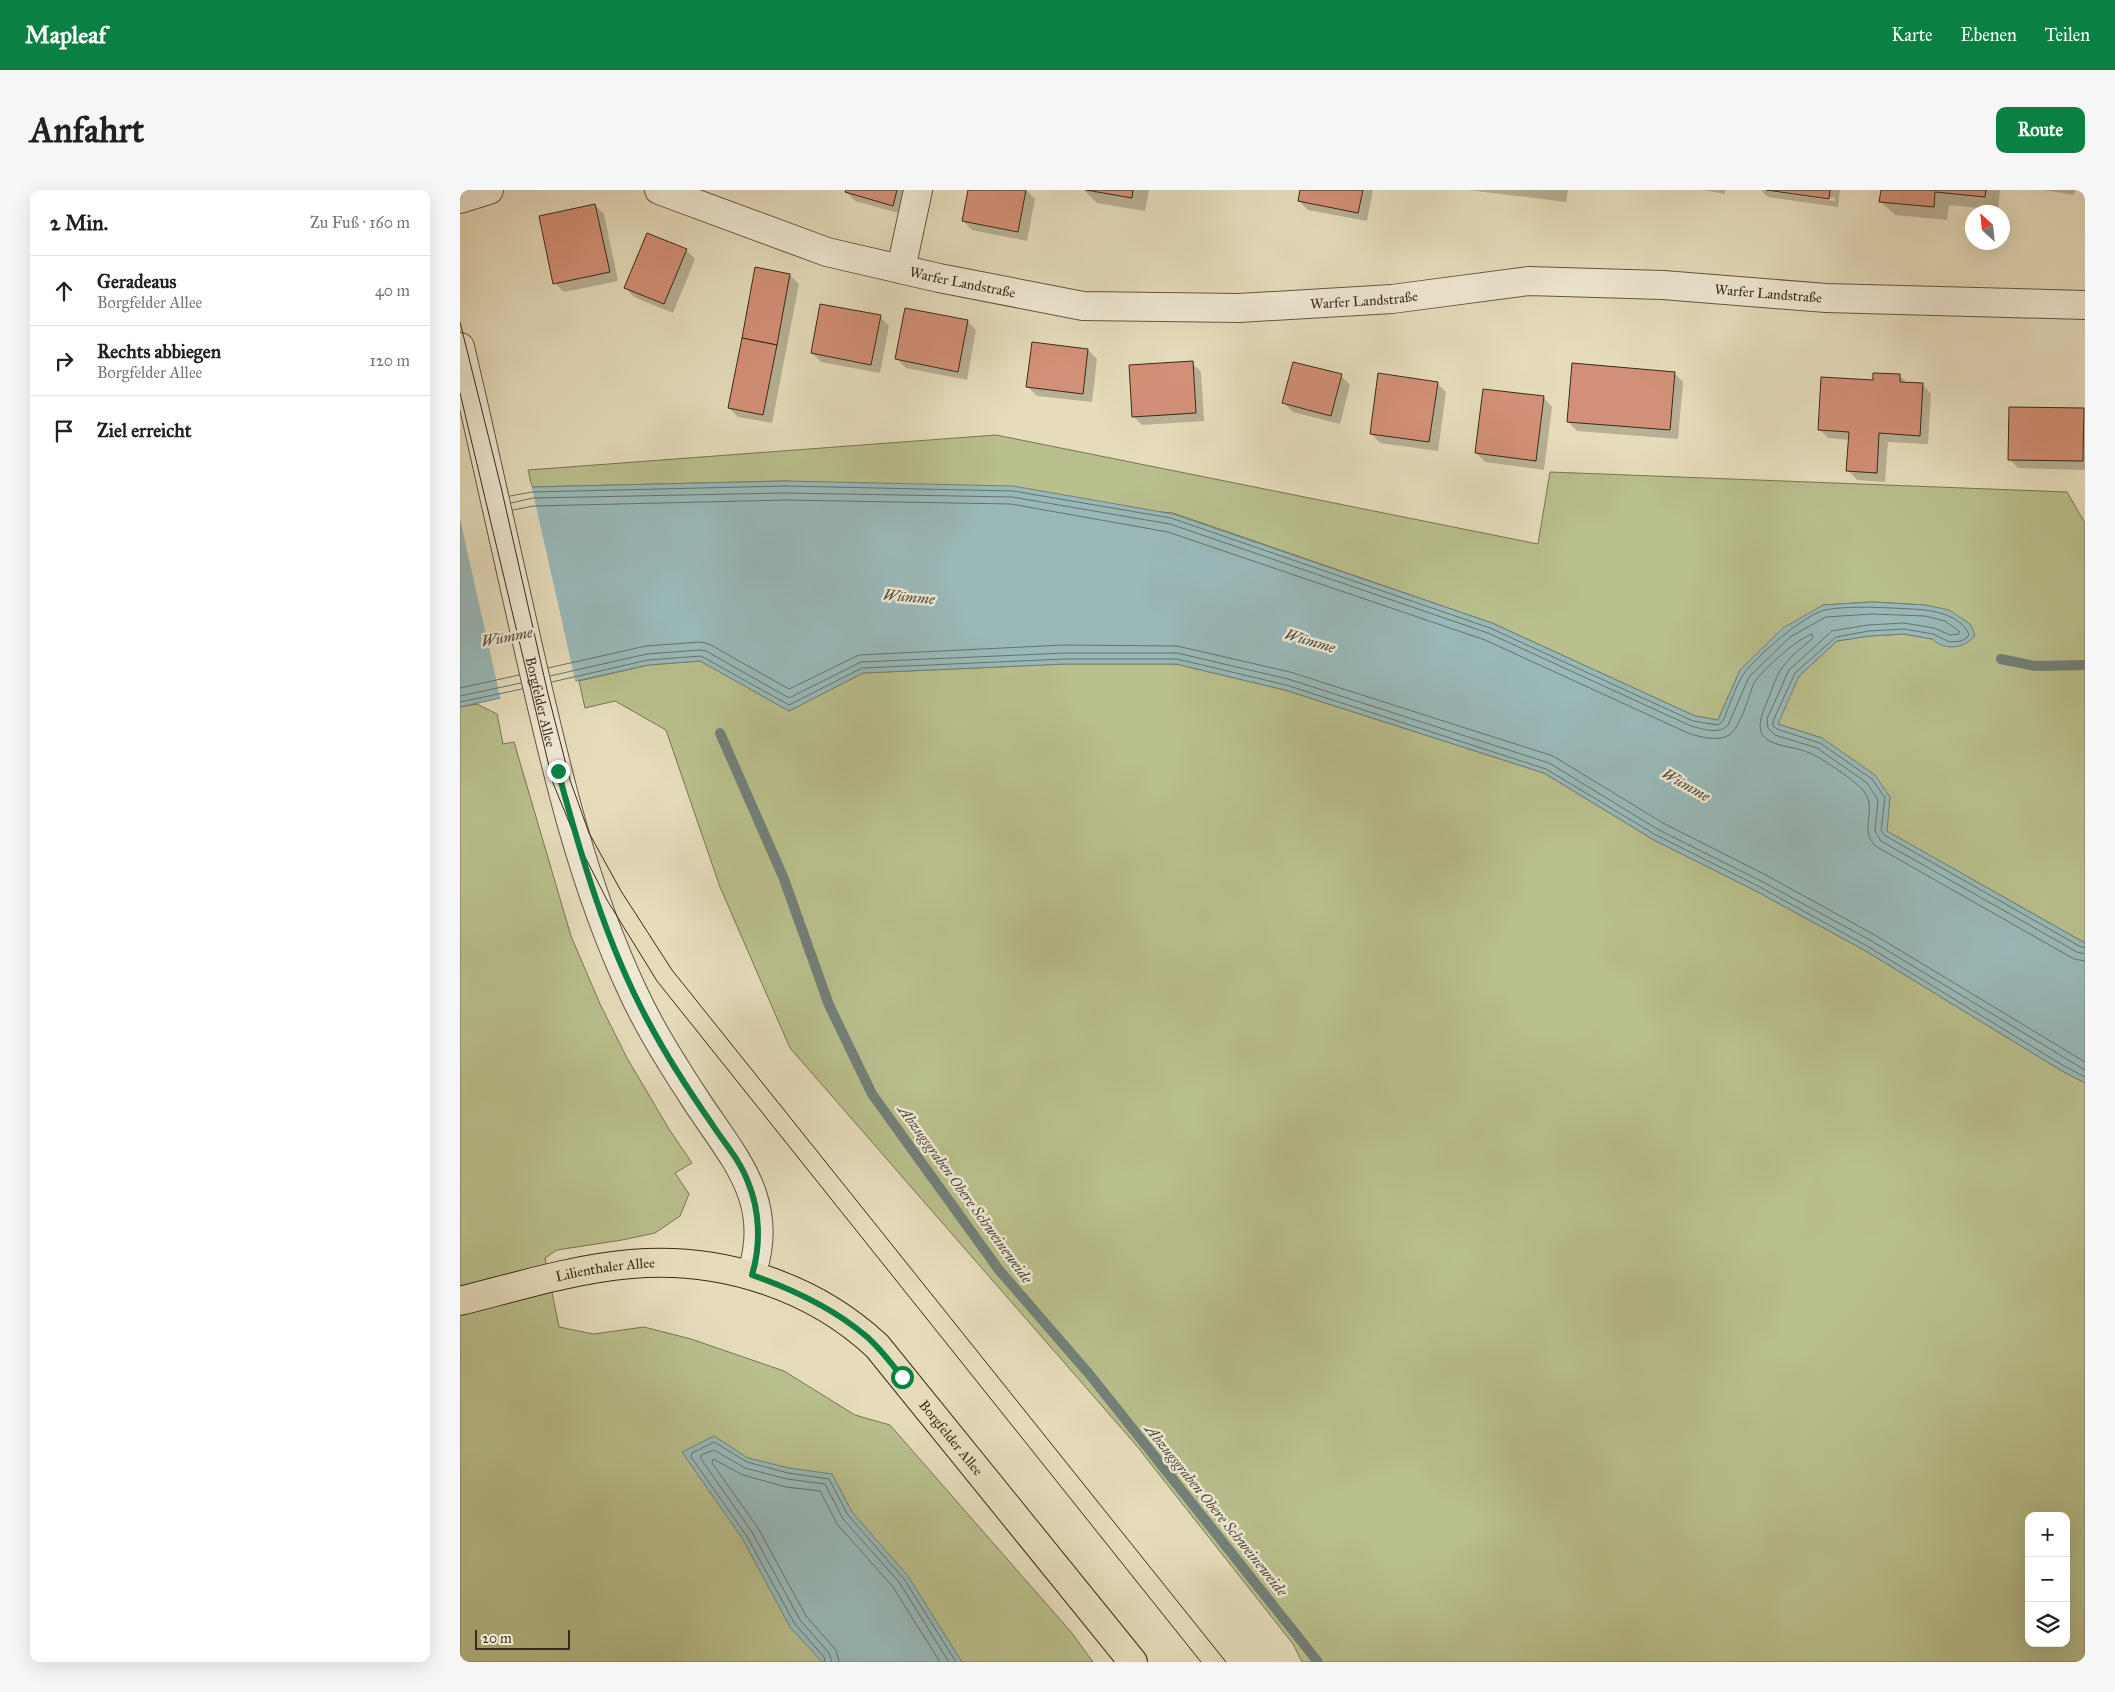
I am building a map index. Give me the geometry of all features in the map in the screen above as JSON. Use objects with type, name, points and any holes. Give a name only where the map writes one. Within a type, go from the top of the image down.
[{"type":"main road","name":"Lilienthaler Allee","points":[[460,1301],[606,1267],[647,1263],[703,1266],[752,1275]]},
{"type":"main road","name":"Borgfelder Allee","points":[[752,1275],[808,1298],[852,1325],[877,1346],[1133,1662]]},
{"type":"street","points":[[460,199],[489,190]]},
{"type":"street","name":"Warfer Landstraße","points":[[659,190],[827,252],[901,270],[1083,306],[1239,308],[1392,299],[1528,281],[1663,285],[1826,298],[2085,305]]},
{"type":"street","points":[[901,270],[918,190]]},
{"type":"street","name":"Borgfelder Allee","points":[[460,347],[539,696],[576,839],[604,921],[627,979],[648,1022],[685,1084],[733,1154],[748,1180],[756,1210],[758,1228],[756,1257],[752,1275]]},
{"type":"green space","points":[[996,435],[1538,544],[1550,472],[2067,492],[2085,523],[2085,943],[1886,831],[1890,797],[1822,738],[1777,724],[1799,676],[1837,641],[1869,636],[1904,634],[1932,639],[1926,605],[1872,602],[1823,605],[1740,670],[1718,720],[1695,716],[1492,623],[1173,513],[786,481],[532,487],[528,470]]},
{"type":"green space","points":[[701,661],[789,711],[863,673],[1065,664],[1176,664],[1285,690],[1544,773],[1654,840],[1756,891],[1864,950],[2062,1071],[2085,1083],[2085,1662],[1302,1662],[1293,1644],[1136,1445],[790,1048],[720,887],[666,730],[615,701],[585,708],[579,681],[648,665]]},
{"type":"green space","points":[[477,704],[497,714],[503,744],[514,742],[571,936],[600,1004],[627,1058],[669,1129],[692,1163],[675,1173],[689,1194],[680,1216],[655,1233],[557,1250],[545,1258],[559,1327],[593,1334],[644,1327],[691,1339],[784,1371],[855,1415],[890,1425],[1071,1632],[1093,1662],[460,1662],[460,707]]},
{"type":"water","name":"Wümme","points":[[786,481],[1013,486],[1173,514],[1492,623],[1695,716],[1718,720],[1740,670],[1783,628],[1823,605],[1872,602],[1926,605],[1949,610],[1970,624],[1975,635],[1971,640],[1955,647],[1937,643],[1932,639],[1904,634],[1869,636],[1837,641],[1799,676],[1778,724],[1822,738],[1875,775],[1890,797],[1887,831],[2085,943],[2085,1083],[2062,1071],[1864,950],[1756,891],[1654,840],[1544,773],[1285,690],[1176,664],[1065,664],[863,673],[789,711],[700,661],[648,665],[460,707],[460,502],[532,487]]},
{"type":"water","points":[[714,1436],[748,1458],[789,1468],[832,1474],[852,1512],[908,1576],[962,1662],[822,1662],[790,1627],[742,1538],[682,1452]]},
{"type":"pier","points":[[531,484],[576,684],[501,701],[460,519],[460,499]]},
{"type":"building","points":[[846,190],[897,190],[893,206],[845,192]]},
{"type":"building","points":[[968,190],[1026,190],[1018,232],[962,221]]},
{"type":"building","points":[[1086,190],[1133,190],[1132,198]]},
{"type":"building","points":[[1300,190],[1363,190],[1358,213],[1298,201]]},
{"type":"building","points":[[1766,190],[1830,190],[1829,199]]},
{"type":"building","points":[[1881,190],[1986,190],[1985,197],[1935,192],[1934,207],[1879,202]]},
{"type":"building","points":[[595,204],[610,272],[553,284],[539,216]]},
{"type":"building","points":[[647,233],[687,249],[664,304],[624,288]]},
{"type":"building","points":[[755,267],[790,274],[777,345],[742,338]]},
{"type":"building","points":[[820,304],[881,315],[871,365],[811,353]]},
{"type":"building","points":[[905,308],[968,320],[958,372],[895,359]]},
{"type":"building","points":[[742,338],[777,345],[763,415],[728,408]]},
{"type":"building","points":[[1032,342],[1088,349],[1083,394],[1026,387]]},
{"type":"building","points":[[1193,361],[1196,413],[1132,417],[1129,365]]},
{"type":"building","points":[[1293,362],[1342,374],[1331,416],[1282,403]]},
{"type":"building","points":[[1572,363],[1675,372],[1670,430],[1567,422]]},
{"type":"building","points":[[1378,373],[1438,382],[1429,442],[1370,434]]},
{"type":"building","points":[[1873,373],[1900,374],[1900,382],[1923,383],[1920,436],[1879,433],[1877,473],[1846,471],[1849,432],[1818,430],[1821,377],[1873,380]]},
{"type":"building","points":[[1483,389],[1544,396],[1536,461],[1475,453]]},
{"type":"building","points":[[2009,407],[2084,408],[2083,461],[2008,460]]},
{"type":"waterway","points":[[2001,659],[2035,666],[2085,665]]},
{"type":"waterway","name":"Abzugsgraben Obere Schweineweide","points":[[720,733],[784,879],[829,1005],[872,1094],[999,1270],[1090,1375],[1318,1662]]},
{"type":"tram line","points":[[460,322],[570,780],[589,833],[621,891],[672,970],[1226,1662]]},
{"type":"tram line","points":[[460,393],[553,783],[576,839],[607,900],[657,981],[1201,1662]]},
{"type":"route","points":[[558,771],[576,839],[604,921],[633,992],[648,1022],[685,1084],[733,1154],[748,1180],[756,1210],[758,1228],[756,1257],[752,1275],[808,1298],[852,1325],[877,1346],[902,1377]]}]
